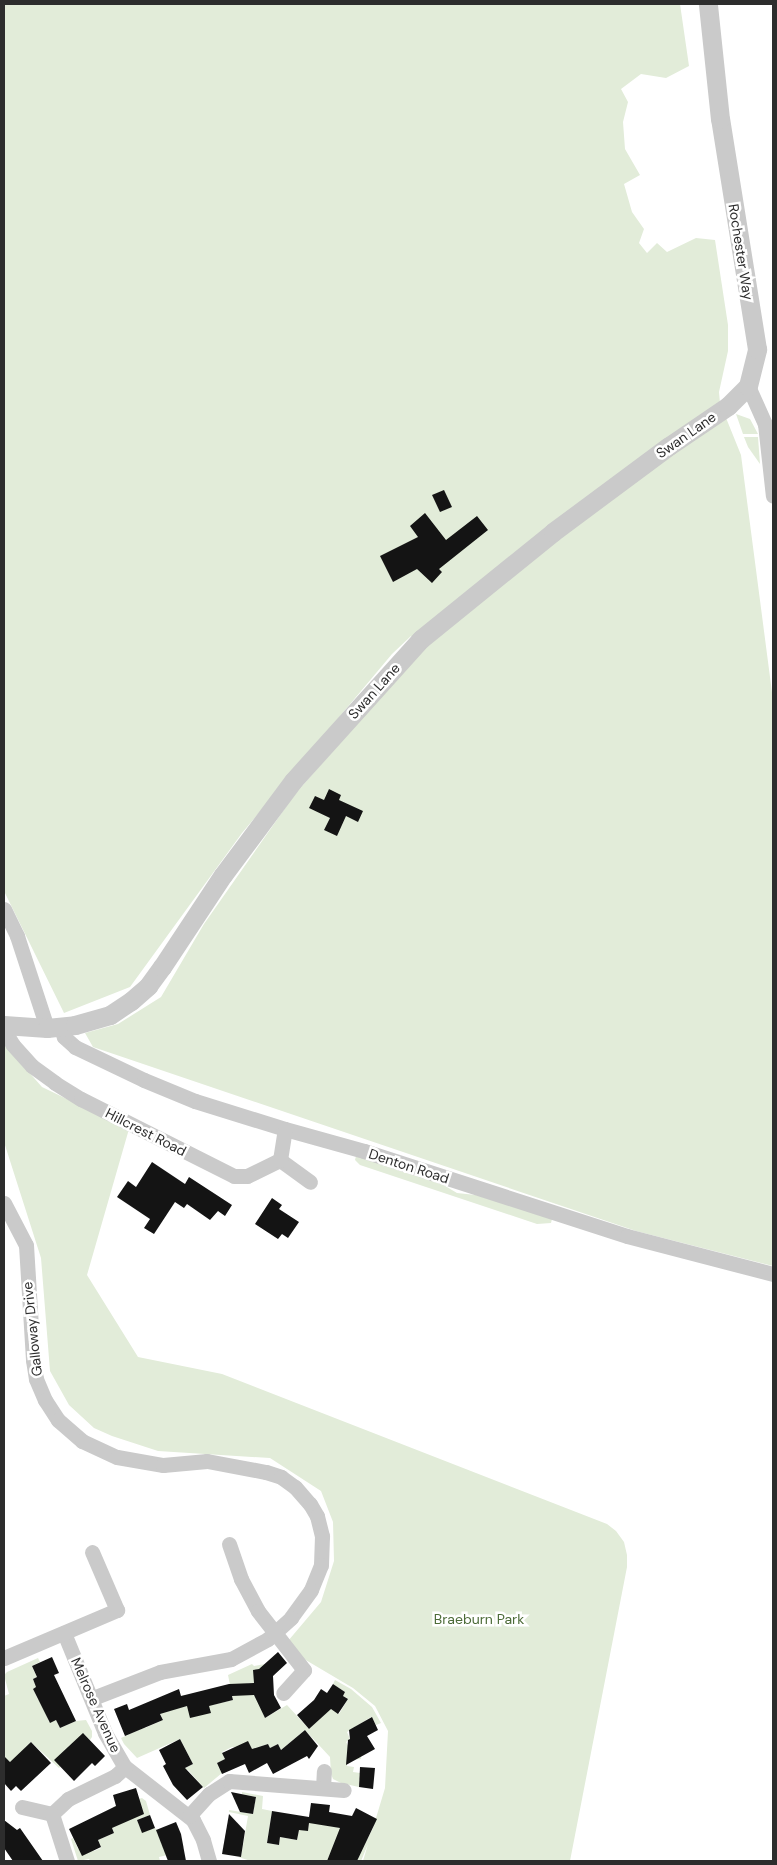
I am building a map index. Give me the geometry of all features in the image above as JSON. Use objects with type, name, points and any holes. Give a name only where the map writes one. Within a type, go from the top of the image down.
[{"type":"street","name":"Rochester Way","points":[[708,4],[720,119],[757,349],[748,386]]},
{"type":"street","points":[[748,386],[765,424],[773,496]]},
{"type":"street","name":"Swan Lane","points":[[4,1025],[54,1028],[89,1022],[115,1013],[148,986],[222,875],[293,781],[421,639],[553,532],[669,446],[728,406],[748,386]]},
{"type":"street","name":"Denton Road","points":[[4,909],[17,936],[54,1028],[71,1045],[144,1080],[195,1101],[285,1130],[364,1151],[627,1236],[773,1274]]},
{"type":"street","name":"Hillcrest Road","points":[[4,1030],[13,1045],[32,1066],[55,1083],[81,1099],[234,1176],[247,1176],[280,1160]]},
{"type":"street","points":[[285,1130],[280,1160],[310,1182]]},
{"type":"street","name":"Galloway Drive","points":[[4,1202],[26,1246],[33,1360],[36,1379],[45,1400],[58,1420],[82,1441],[117,1457],[163,1465],[207,1461],[274,1474],[295,1487],[310,1504],[317,1516],[322,1536],[321,1565],[311,1590],[291,1618],[276,1634],[236,1657],[160,1672],[93,1698]]},
{"type":"street","points":[[229,1544],[241,1579],[261,1616],[304,1670],[283,1693]]},
{"type":"street","points":[[4,1658],[117,1610],[92,1552]]},
{"type":"street","name":"Melrose Avenue","points":[[64,1633],[93,1698],[106,1733],[126,1767],[189,1816],[203,1840],[209,1861]]},
{"type":"street","points":[[52,1814],[68,1799],[115,1776],[126,1767]]},
{"type":"street","points":[[324,1771],[324,1788]]},
{"type":"street","points":[[189,1816],[209,1794],[230,1782],[245,1781],[293,1788],[344,1790]]},
{"type":"street","points":[[22,1807],[52,1814]]},
{"type":"street","points":[[52,1814],[67,1861]]},
{"type":"green space","points":[[4,4],[680,4],[689,66],[666,78],[641,74],[621,89],[628,102],[623,122],[625,149],[640,175],[624,184],[632,212],[644,229],[639,243],[647,253],[657,243],[667,252],[696,238],[715,240],[728,325],[728,351],[719,392],[720,403],[741,455],[773,700],[773,1266],[636,1231],[93,1047],[85,1033],[118,1024],[161,997],[204,924],[295,794],[422,650],[411,636],[392,654],[242,833],[130,987],[64,1013],[4,891]]},
{"type":"green space","points":[[736,414],[750,419],[758,434],[743,434]]},
{"type":"green space","points":[[744,437],[758,437],[760,464],[748,447]]},
{"type":"green space","name":"Braeburn Park","points":[[4,1044],[42,1087],[129,1129],[87,1275],[138,1357],[222,1374],[607,1524],[616,1531],[624,1542],[627,1567],[570,1861],[363,1861],[368,1844],[361,1861],[332,1850],[327,1861],[251,1861],[238,1857],[241,1857],[248,1816],[229,1812],[229,1810],[253,1814],[256,1797],[242,1794],[242,1792],[263,1796],[262,1809],[272,1811],[267,1843],[279,1845],[280,1837],[297,1840],[301,1816],[308,1831],[309,1822],[330,1812],[329,1826],[342,1828],[364,1846],[373,1828],[385,1788],[388,1731],[375,1706],[353,1688],[304,1659],[288,1641],[321,1602],[334,1561],[333,1522],[321,1491],[270,1458],[158,1451],[94,1428],[69,1405],[50,1371],[41,1258],[4,1142]]},
{"type":"green space","points":[[356,1156],[435,1180],[457,1193],[485,1196],[552,1219],[551,1223],[537,1224],[360,1165],[355,1160]]},
{"type":"green space","points":[[38,1658],[40,1662],[32,1666],[37,1677],[33,1679],[36,1686],[52,1680],[33,1689],[38,1700],[45,1698],[45,1711],[49,1722],[56,1720],[60,1728],[76,1721],[86,1720],[92,1731],[92,1737],[90,1740],[84,1734],[69,1746],[60,1755],[65,1762],[59,1768],[31,1742],[24,1749],[16,1768],[8,1760],[4,1764],[4,1696],[9,1694],[4,1675]]},
{"type":"green space","points":[[252,1664],[254,1666],[265,1664],[273,1668],[254,1670],[254,1683],[247,1683],[255,1690],[265,1718],[287,1705],[309,1729],[324,1715],[314,1704],[317,1700],[339,1714],[348,1699],[343,1696],[345,1692],[333,1684],[335,1680],[351,1689],[372,1707],[381,1723],[376,1725],[371,1717],[347,1732],[350,1739],[346,1742],[354,1757],[361,1757],[361,1759],[347,1760],[347,1766],[354,1767],[353,1772],[360,1773],[359,1787],[333,1779],[330,1757],[305,1730],[281,1750],[278,1744],[270,1748],[268,1744],[252,1749],[232,1747],[222,1752],[225,1759],[217,1763],[222,1773],[204,1788],[188,1770],[170,1779],[169,1777],[193,1764],[180,1739],[137,1758],[124,1744],[121,1738],[143,1728],[135,1710],[137,1709],[145,1728],[163,1720],[155,1702],[185,1695],[210,1713],[205,1690],[212,1705],[233,1700],[228,1675]]},
{"type":"green space","points":[[142,1798],[146,1801],[150,1815],[137,1820],[142,1832],[155,1828],[180,1852],[159,1857],[160,1861],[90,1861],[89,1859],[78,1861],[71,1839],[73,1838],[78,1849],[84,1846],[92,1848],[94,1851],[101,1848],[98,1840],[114,1833],[112,1828],[120,1824],[113,1807]]},
{"type":"building","points":[[444,490],[452,507],[440,512],[432,495]]},
{"type":"building","points":[[425,513],[446,540],[477,516],[488,530],[439,569],[442,572],[432,583],[417,569],[393,582],[380,556],[418,537],[410,526]]},
{"type":"building","points":[[329,789],[341,795],[339,800],[363,811],[358,822],[346,816],[337,836],[324,830],[330,818],[309,808],[315,796],[324,800]]},
{"type":"building","points":[[152,1162],[185,1184],[189,1177],[232,1205],[225,1216],[218,1211],[210,1220],[187,1204],[184,1208],[175,1202],[154,1234],[144,1228],[150,1219],[117,1197],[128,1181],[136,1187]]},
{"type":"building","points":[[272,1198],[282,1205],[279,1209],[299,1222],[288,1238],[282,1234],[278,1239],[255,1224]]},
{"type":"building","points":[[278,1652],[287,1663],[273,1676],[274,1695],[281,1708],[265,1718],[254,1695],[232,1696],[233,1700],[209,1706],[211,1713],[190,1718],[187,1706],[160,1714],[163,1720],[125,1736],[114,1709],[127,1704],[129,1710],[179,1689],[181,1696],[229,1684],[254,1683],[253,1670],[259,1669]]},
{"type":"building","points":[[52,1657],[59,1673],[54,1675],[76,1721],[60,1728],[56,1720],[50,1723],[33,1689],[36,1687],[33,1679],[37,1677],[32,1666]]},
{"type":"building","points":[[333,1684],[345,1692],[343,1696],[348,1699],[338,1714],[331,1709],[309,1729],[297,1715],[314,1700],[321,1689],[327,1693]]},
{"type":"building","points":[[372,1717],[378,1730],[367,1736],[375,1749],[346,1765],[348,1740],[350,1739],[349,1730]]},
{"type":"building","points":[[305,1730],[318,1746],[309,1759],[307,1756],[273,1774],[267,1763],[249,1773],[245,1764],[222,1774],[217,1763],[225,1759],[222,1753],[248,1741],[252,1749],[268,1744],[270,1748],[278,1744],[281,1750]]},
{"type":"building","points":[[83,1733],[105,1756],[95,1766],[92,1763],[74,1781],[54,1760]]},
{"type":"building","points":[[180,1739],[193,1764],[185,1768],[203,1787],[187,1800],[173,1785],[163,1766],[166,1764],[159,1750]]},
{"type":"building","points":[[31,1742],[51,1763],[21,1791],[16,1786],[11,1791],[4,1783],[4,1756],[10,1762]]},
{"type":"building","points":[[360,1767],[375,1768],[373,1789],[359,1787]]},
{"type":"building","points":[[136,1788],[144,1814],[112,1828],[114,1833],[98,1840],[101,1847],[82,1856],[69,1829],[116,1806],[113,1795]]},
{"type":"building","points":[[231,1792],[256,1797],[253,1814],[240,1812]]},
{"type":"building","points":[[311,1803],[330,1805],[329,1812],[352,1816],[356,1808],[377,1819],[357,1861],[327,1861],[340,1828],[309,1823],[308,1831],[299,1830],[297,1840],[280,1837],[279,1845],[267,1843],[272,1811],[309,1817]]},
{"type":"building","points":[[229,1814],[245,1831],[241,1857],[222,1854]]},
{"type":"building","points":[[150,1815],[155,1828],[142,1833],[137,1820]]},
{"type":"building","points":[[4,1820],[17,1830],[20,1828],[43,1861],[13,1861],[4,1848]]},
{"type":"building","points":[[176,1822],[181,1834],[186,1861],[168,1861],[156,1830]]}]
